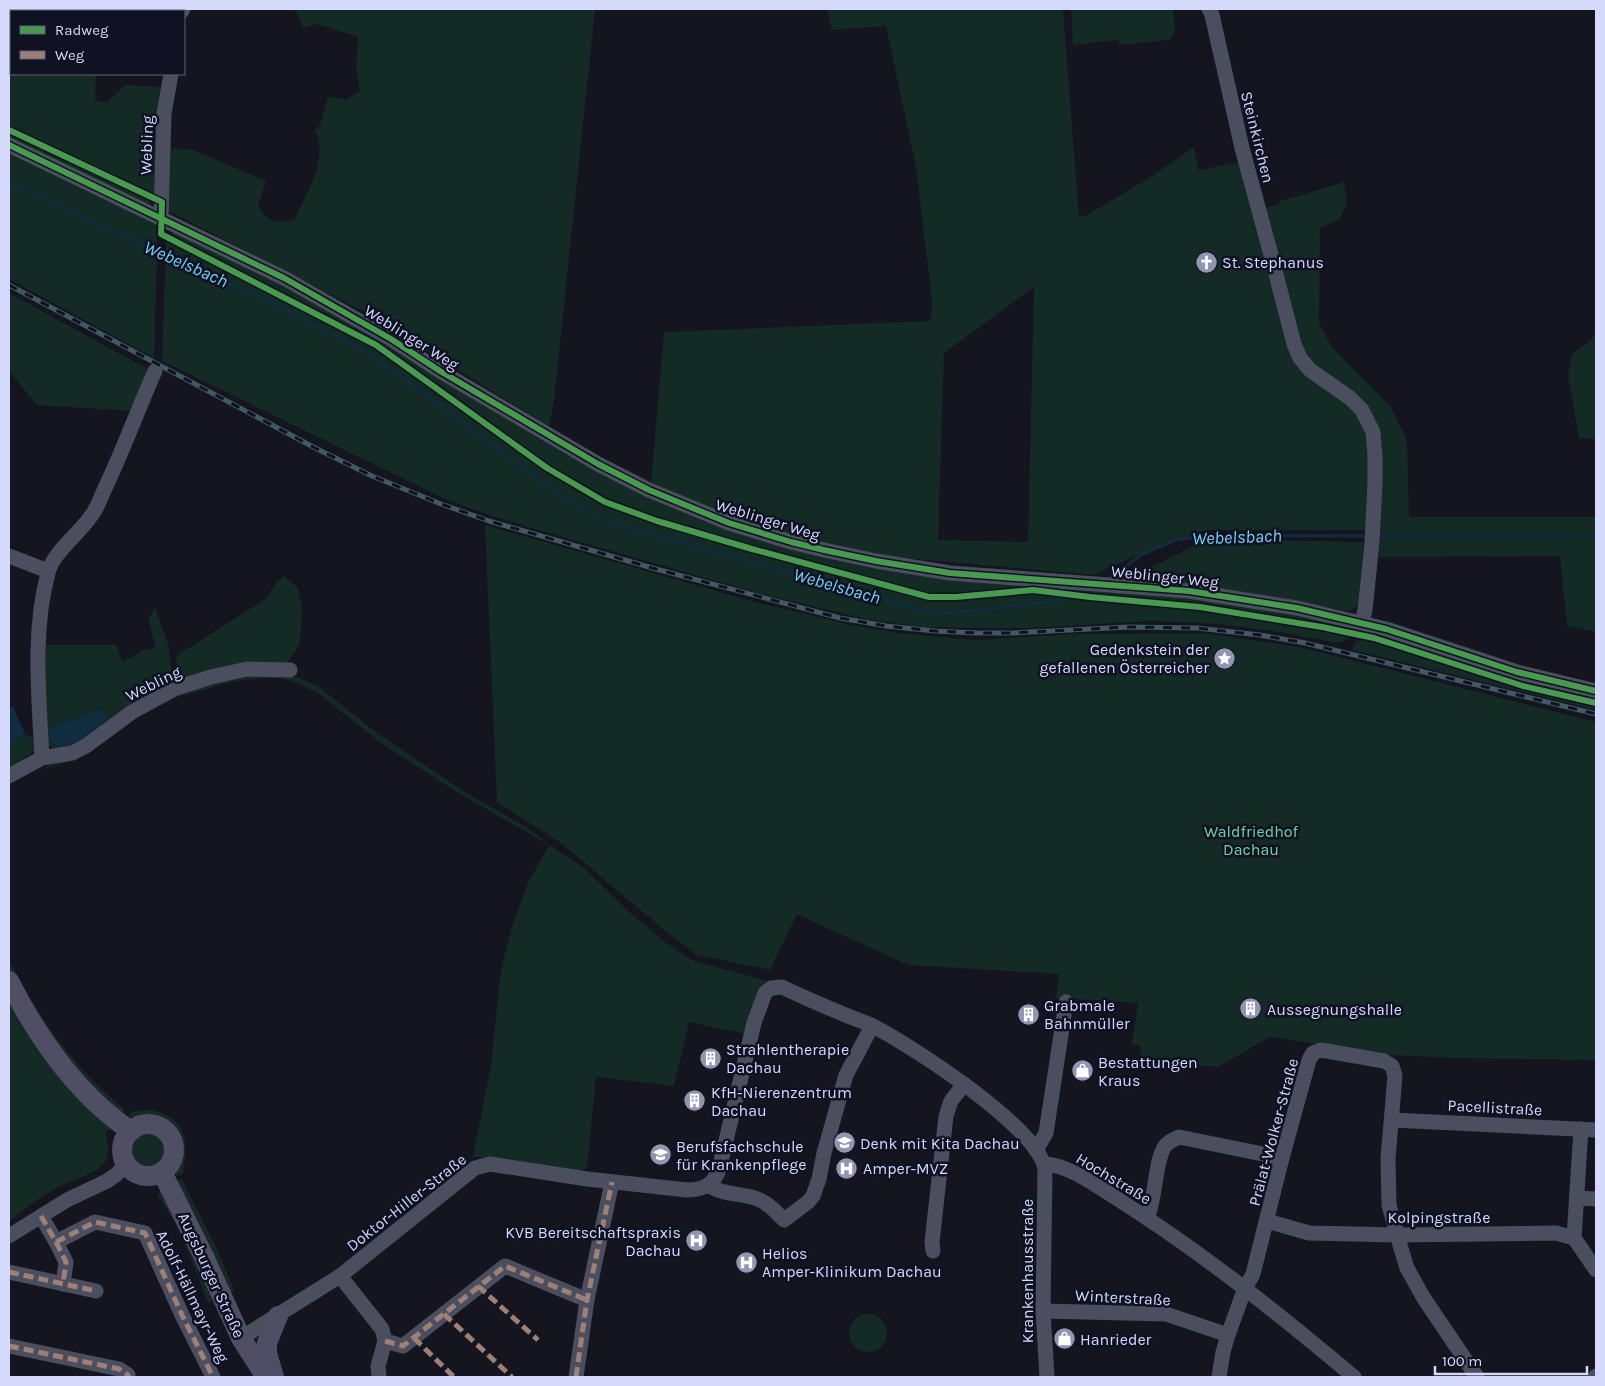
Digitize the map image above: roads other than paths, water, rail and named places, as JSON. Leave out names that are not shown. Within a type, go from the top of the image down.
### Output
[{"type":"main road","points":[[9,981],[31,1022],[63,1067],[99,1106],[131,1131]]},
{"type":"main road","points":[[146,1124],[162,1128],[168,1134],[173,1142],[174,1150],[168,1166],[162,1172],[154,1175],[138,1174],[126,1164],[122,1146],[125,1138],[131,1131],[138,1126],[146,1124]]},
{"type":"main road","name":"Augsburger Straße","points":[[162,1172],[206,1259],[241,1338],[266,1377]]},
{"type":"main road","points":[[274,1377],[266,1353],[267,1343],[278,1316]]},
{"type":"street","name":"Steinkirchen","points":[[1209,9],[1212,15],[1242,148],[1294,344],[1300,358],[1310,370],[1350,398],[1362,410],[1373,432],[1375,456],[1372,537],[1362,623]]},
{"type":"street","name":"Webling","points":[[161,218],[164,114],[171,75]]},
{"type":"street","name":"Weblinger Weg","points":[[9,145],[284,278],[391,339],[440,371],[598,464],[687,507],[729,523],[791,542],[876,561],[950,573],[1199,592],[1297,608],[1362,623],[1517,672],[1596,691]]},
{"type":"street","points":[[42,758],[37,665],[39,620],[48,571],[62,548],[92,516],[155,371]]},
{"type":"street","points":[[9,556],[48,571]]},
{"type":"street","name":"Webling","points":[[9,776],[42,758],[72,753],[86,746],[132,712],[176,688],[211,677],[248,669],[290,670]]},
{"type":"street","points":[[872,1026],[846,1075],[816,1188],[808,1202],[784,1220],[768,1205],[756,1199],[719,1192],[709,1186],[719,1170],[754,1024],[765,993],[771,988],[782,987],[872,1026],[964,1084],[996,1110],[1036,1150],[1044,1164]]},
{"type":"street","points":[[1036,1150],[1046,1133],[1066,1002]]},
{"type":"street","name":"Prälat-Wolker-Straße","points":[[1219,1377],[1228,1335],[1245,1288],[1253,1274],[1309,1060],[1313,1053],[1321,1050],[1384,1060],[1392,1066],[1395,1076],[1388,1158],[1389,1205],[1397,1235],[1407,1268],[1423,1297],[1478,1377]]},
{"type":"street","points":[[933,1251],[932,1242],[946,1116],[951,1102],[964,1084]]},
{"type":"street","name":"Pacellistraße","points":[[1392,1120],[1596,1130]]},
{"type":"street","points":[[1581,1129],[1574,1238],[1596,1270]]},
{"type":"street","points":[[1147,1218],[1151,1210],[1160,1157],[1165,1145],[1179,1137],[1282,1158]]},
{"type":"street","points":[[9,1236],[67,1200],[107,1181],[126,1164]]},
{"type":"street","name":"Doktor-Hiller-Straße","points":[[241,1338],[340,1276],[475,1168],[490,1164],[612,1182],[687,1190],[696,1190],[709,1186]]},
{"type":"street","name":"Hochstraße","points":[[1044,1164],[1066,1169],[1147,1218],[1245,1288],[1354,1377]]},
{"type":"street","name":"Krankenhausstraße","points":[[1044,1164],[1043,1310],[1047,1377]]},
{"type":"street","points":[[576,1377],[587,1300],[612,1182]]},
{"type":"street","points":[[1577,1198],[1596,1199]]},
{"type":"street","points":[[40,1216],[66,1262],[63,1284]]},
{"type":"street","name":"Kolpingstraße","points":[[1267,1221],[1308,1233],[1397,1235],[1556,1233],[1574,1238]]},
{"type":"street","name":"Adolf-Hällmayr-Weg","points":[[56,1242],[95,1222],[145,1232],[182,1315],[213,1377]]},
{"type":"street","points":[[385,1340],[403,1346],[505,1266],[587,1300]]},
{"type":"street","points":[[9,1272],[96,1291]]},
{"type":"street","points":[[340,1276],[382,1329],[385,1340],[378,1366],[379,1377]]},
{"type":"street","name":"Winterstraße","points":[[1043,1310],[1166,1314],[1228,1335]]},
{"type":"street","points":[[9,1346],[119,1369],[128,1377]]},
{"type":"water","points":[[13,706],[25,734],[9,745],[9,708]]},
{"type":"water","points":[[103,708],[107,715],[104,722],[100,728],[88,737],[60,748],[50,740],[50,732],[53,727]]},
{"type":"waterway","name":"Webelsbach","points":[[9,183],[281,307],[370,354],[569,502],[601,519],[919,609],[948,613],[1022,605],[1063,600],[1085,589]]},
{"type":"waterway","name":"Webelsbach","points":[[1107,579],[1117,574],[1140,555],[1176,540],[1207,535],[1367,536]]},
{"type":"waterway","name":"Webelsbach","points":[[1376,536],[1596,536]]},
{"type":"railway","points":[[9,285],[317,449],[372,476],[489,521],[656,569],[840,618],[886,626],[977,633],[1129,627],[1197,628],[1260,635],[1305,643],[1596,714]]},
{"type":"place","name":"St. Stephanus","points":[[1206,262]]},
{"type":"place","name":"Gedenkstein der gefallenen Österreicher","points":[[1225,658]]},
{"type":"place","name":"Aussegnungshalle","points":[[1251,1009]]},
{"type":"place","name":"Grabmale Bahnmüller","points":[[1028,1014]]},
{"type":"place","name":"Strahlentherapie Dachau","points":[[710,1058]]},
{"type":"place","name":"Bestattungen Kraus","points":[[1082,1071]]},
{"type":"place","name":"KfH-Nierenzentrum Dachau","points":[[695,1101]]},
{"type":"place","name":"Denk mit Kita Dachau","points":[[844,1143]]},
{"type":"place","name":"Berufsfachschule für Krankenpflege","points":[[660,1155]]},
{"type":"place","name":"Amper-MVZ","points":[[847,1168]]},
{"type":"place","name":"KVB Bereitschaftspraxis Dachau","points":[[697,1241]]},
{"type":"place","name":"Helios Amper-Klinikum Dachau","points":[[746,1262]]},
{"type":"place","name":"Hanrieder","points":[[1064,1339]]},
{"type":"park label","name":"Waldfriedhof Dachau","points":[[1251,840]]}]
